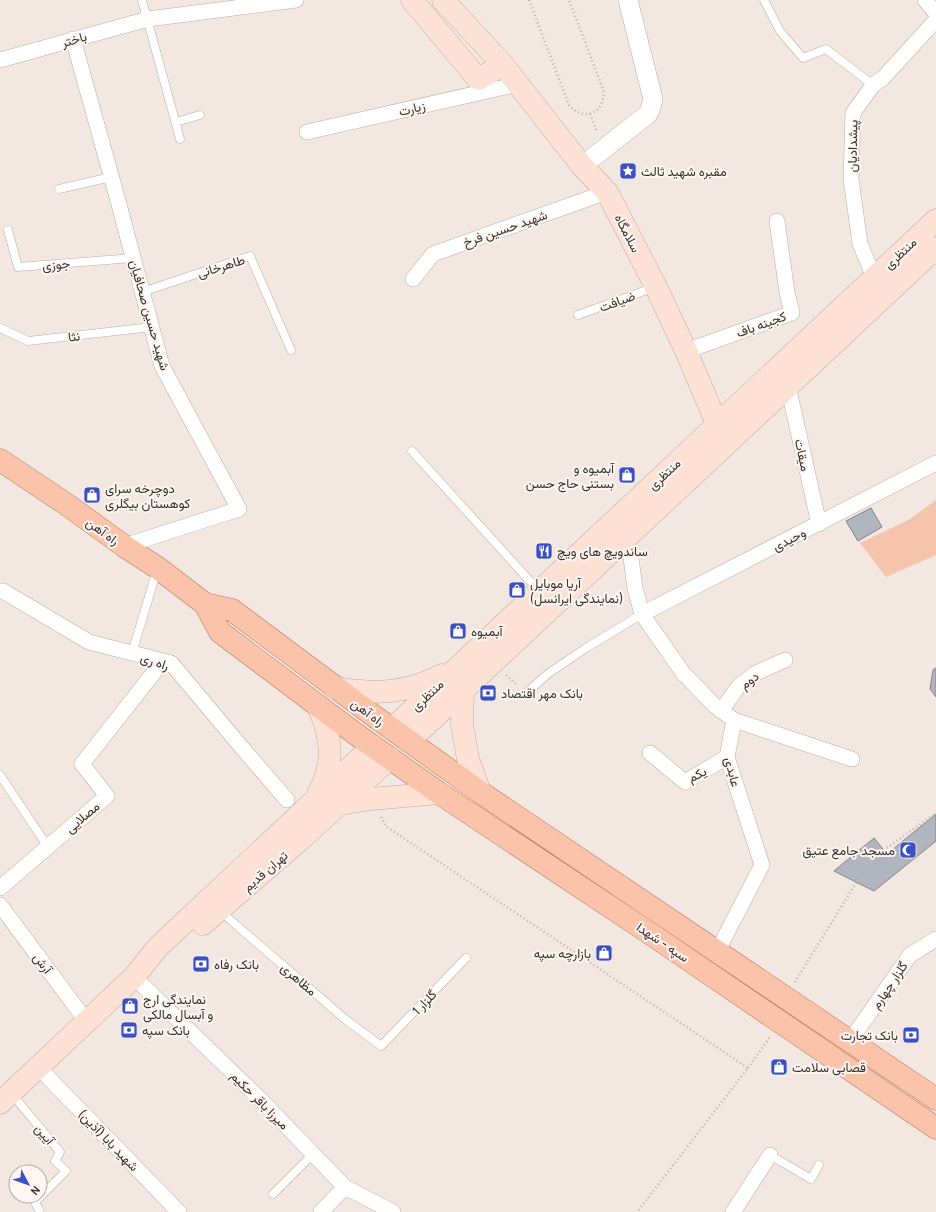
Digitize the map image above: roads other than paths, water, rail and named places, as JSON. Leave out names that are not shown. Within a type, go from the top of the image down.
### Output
[{"type":"main road","points":[[412,0],[478,79],[503,65]]},
{"type":"main road","name":"سلامگاه","points":[[444,0],[503,65],[582,166],[607,192],[656,287],[686,351],[717,424]]},
{"type":"main road","name":"منتظری","points":[[400,735],[463,690],[788,386],[881,285],[936,220]]},
{"type":"main road","name":"منتظری","points":[[400,735],[458,667],[717,424],[881,285],[936,248]]},
{"type":"main road","name":"راه آهن","points":[[0,460],[158,568],[205,604],[220,632],[381,752]]},
{"type":"main road","name":"راه آهن","points":[[205,604],[232,610],[400,735]]},
{"type":"main road","points":[[335,688],[360,692],[385,692],[410,687],[434,679],[458,667]]},
{"type":"main road","points":[[463,690],[462,725],[464,738],[468,759],[480,792]]},
{"type":"main road","points":[[314,801],[328,770],[330,754],[329,737],[325,721],[318,706]]},
{"type":"main road","points":[[381,752],[400,735]]},
{"type":"main road","name":"سپه - شهدا","points":[[400,735],[480,792],[936,1099]]},
{"type":"main road","name":"سپه - شهدا","points":[[381,752],[439,793],[642,928],[936,1128]]},
{"type":"main road","name":"تهران قدیم","points":[[5,1098],[134,977],[158,946],[314,801],[381,752]]},
{"type":"main road","name":"تهران قدیم","points":[[134,977],[166,955],[220,910],[339,804],[381,752]]},
{"type":"main road","points":[[339,804],[371,799],[439,793]]},
{"type":"street","name":"باختر","points":[[0,60],[148,19],[296,0]]},
{"type":"street","points":[[582,166],[648,114],[653,100],[628,0]]},
{"type":"street","points":[[925,0],[936,14]]},
{"type":"street","name":"پیشدادیان","points":[[881,285],[860,244],[851,179],[853,113],[874,85],[883,78],[936,20]]},
{"type":"street","name":"شهید حسین صحافیان","points":[[73,39],[162,366],[239,509],[124,546]]},
{"type":"street","name":"زیارت","points":[[307,132],[518,84]]},
{"type":"street","name":"شهید حسین فرخ","points":[[413,279],[433,254],[607,192]]},
{"type":"street","name":"کجینه باف","points":[[686,351],[792,313],[787,292],[777,221]]},
{"type":"street","name":"میقات","points":[[788,386],[819,524]]},
{"type":"street","name":"وحیدی","points":[[642,614],[936,463]]},
{"type":"street","points":[[631,558],[634,588],[642,614],[683,673],[715,706],[734,720],[852,759]]},
{"type":"street","name":"راه ری","points":[[0,591],[3,591],[89,642],[171,663],[288,800]]},
{"type":"street","name":"دوم","points":[[721,711],[738,688],[756,673],[785,660]]},
{"type":"street","name":"مصلایی","points":[[0,888],[107,796],[82,764],[163,661]]},
{"type":"street","name":"عابدی","points":[[717,952],[762,865],[727,757],[734,720]]},
{"type":"street","name":"یکم","points":[[650,753],[685,782],[727,757]]},
{"type":"street","name":"آرش","points":[[0,905],[87,1022]]},
{"type":"street","name":"گلزار چهارم","points":[[850,1041],[910,955],[936,939]]},
{"type":"street","name":"میرزا باقر حکیم","points":[[134,977],[262,1101],[344,1187],[393,1212]]},
{"type":"street","name":"شهید بابا (آذین)","points":[[38,1067],[179,1212]]},
{"type":"street","points":[[733,1212],[770,1155]]},
{"type":"street","points":[[321,1212],[344,1187]]},
{"type":"lane","points":[[142,0],[180,139]]},
{"type":"lane","points":[[765,0],[780,31],[803,58],[826,49],[874,85]]},
{"type":"lane","points":[[176,122],[200,115]]},
{"type":"lane","points":[[59,189],[111,177]]},
{"type":"lane","name":"جوزی","points":[[8,230],[18,267],[133,258]]},
{"type":"lane","name":"طاهرخانی","points":[[142,292],[250,256],[291,350]]},
{"type":"lane","name":"ضیافت","points":[[578,315],[656,287]]},
{"type":"lane","name":"نثا","points":[[0,328],[28,341],[152,327]]},
{"type":"lane","points":[[412,451],[539,591]]},
{"type":"lane","points":[[132,653],[158,568]]},
{"type":"lane","points":[[526,693],[561,664],[642,614]]},
{"type":"lane","points":[[0,775],[48,847]]},
{"type":"lane","name":"مظاهری","points":[[220,910],[345,1019],[381,1046]]},
{"type":"lane","name":"گلزار 1","points":[[381,1046],[466,958]]},
{"type":"lane","name":"آیین","points":[[5,1098],[60,1152],[55,1161],[66,1171],[35,1202],[40,1212]]},
{"type":"lane","points":[[274,1194],[313,1154]]},
{"type":"lane","points":[[770,1155],[811,1179],[819,1165]]},
{"type":"place","name":"مقبره شهید ثالث","points":[[628,171]]},
{"type":"place","name":"آبمیوه و بستنی حاج حسن","points":[[627,475]]},
{"type":"place","name":"دوچرخه سرای کوهستان بیگلری","points":[[92,495]]},
{"type":"place","name":"ساندویچ های ویچ","points":[[544,551]]},
{"type":"place","name":"آریا موبایل (نمایندگی ایرانسل)","points":[[517,590]]},
{"type":"place","name":"آبمیوه","points":[[458,631]]},
{"type":"place","name":"بانک مهر اقتصاد","points":[[488,693]]},
{"type":"place","name":"مسجد جامع عتیق","points":[[908,850]]},
{"type":"place","name":"بازارچه سپه","points":[[604,953]]},
{"type":"place","name":"بانک رفاه","points":[[201,964]]},
{"type":"place","name":"نمایندگی ارج و آبسال مالکی","points":[[130,1006]]},
{"type":"place","name":"بانک سپه","points":[[129,1030]]},
{"type":"place","name":"بانک تجارت","points":[[911,1035]]},
{"type":"place","name":"قصابی سلامت","points":[[779,1067]]}]
